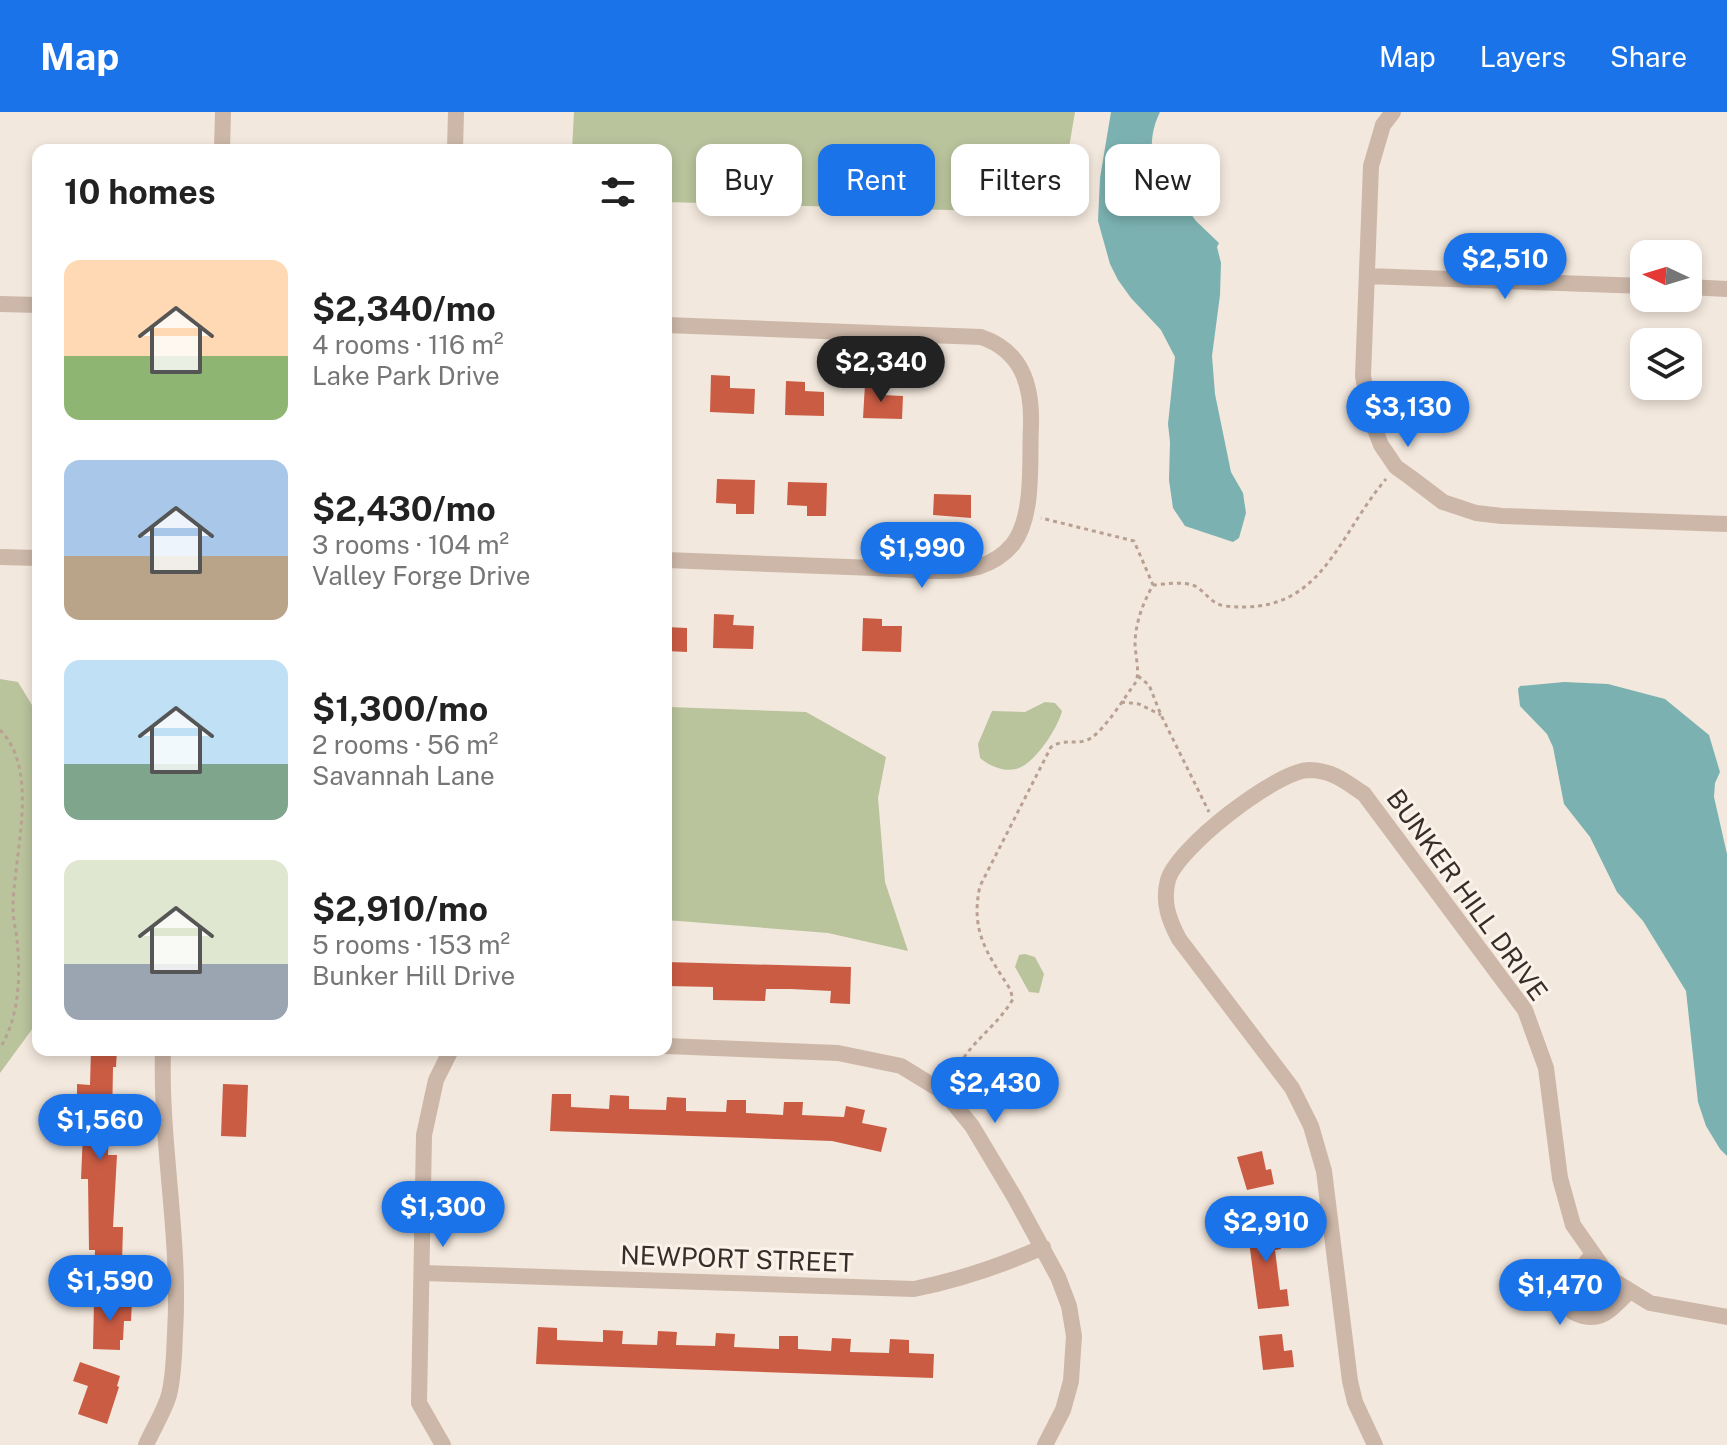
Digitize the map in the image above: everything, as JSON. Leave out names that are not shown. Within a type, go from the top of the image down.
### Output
[{"type":"street","points":[[222,144],[223,112]]},
{"type":"street","points":[[455,144],[456,112]]},
{"type":"street","points":[[1393,112],[1383,125],[1371,166],[1363,376],[1371,419],[1381,445],[1396,467],[1443,502],[1476,513],[1727,524]]},
{"type":"street","points":[[1367,276],[1630,285]]},
{"type":"street","points":[[1702,288],[1727,289]]},
{"type":"street","points":[[0,304],[32,305]]},
{"type":"street","points":[[672,325],[981,337],[1006,350],[1024,371],[1031,419],[1027,515],[1020,532],[1003,554],[991,562],[967,569],[931,570],[672,560]]},
{"type":"street","points":[[0,557],[32,558]]},
{"type":"street","name":"BUNKER HILL DRIVE","points":[[1375,1445],[1355,1402],[1350,1381],[1324,1171],[1311,1126],[1292,1088],[1179,939],[1168,914],[1166,891],[1169,877],[1184,852],[1268,786],[1291,774],[1306,770],[1335,774],[1364,794],[1525,1010],[1546,1068],[1560,1178],[1573,1225],[1611,1279],[1650,1303],[1727,1317]]},
{"type":"street","points":[[672,1046],[838,1053],[901,1066],[945,1093],[972,1126],[1043,1247],[1069,1306],[1075,1351],[1071,1381],[1063,1410],[1045,1445]]},
{"type":"street","points":[[146,1445],[170,1389],[177,1309],[175,1227],[165,1139],[163,1056]]},
{"type":"street","points":[[443,1445],[419,1403],[424,1135],[436,1080],[448,1056]]},
{"type":"street","name":"NEWPORT STREET","points":[[423,1273],[914,1289],[954,1281],[1043,1247]]},
{"type":"street","points":[[1593,1254],[1576,1274],[1568,1291],[1573,1312],[1584,1318],[1596,1319],[1630,1291]]},
{"type":"path","points":[[1153,585],[1188,584],[1220,605],[1255,606],[1283,600],[1301,591],[1326,567],[1366,503],[1396,467]]},
{"type":"path","points":[[945,1093],[966,1052],[1013,999],[979,935],[976,922],[980,886],[1051,747],[1061,741],[1087,741],[1096,735],[1138,676],[1135,638],[1138,618],[1153,585],[1134,541],[1027,515]]},
{"type":"path","points":[[1138,676],[1149,685],[1216,826]]},
{"type":"path","points":[[1121,702],[1139,704],[1161,715]]},
{"type":"path","points":[[0,730],[17,757],[23,790],[13,912],[19,976],[10,1028],[0,1048]]},
{"type":"green space","points":[[574,112],[1075,112],[1070,144],[951,144],[951,210],[935,210],[935,144],[818,144],[818,206],[802,206],[802,144],[696,144],[696,203],[672,202],[672,144],[572,144]]},
{"type":"green space","points":[[0,679],[18,682],[32,705],[32,1029],[0,1073]]},
{"type":"green space","points":[[1045,702],[1055,703],[1062,711],[1050,736],[1030,761],[1016,769],[1006,770],[980,758],[978,744],[992,711],[1025,712]]},
{"type":"green space","points":[[672,707],[806,712],[886,757],[878,798],[885,882],[908,951],[828,933],[672,920]]},
{"type":"green space","points":[[1019,955],[1035,957],[1044,974],[1039,993],[1029,992],[1015,967]]},
{"type":"water","points":[[1111,112],[1160,112],[1152,144],[1106,144]]},
{"type":"water","points":[[1105,148],[1105,216],[1192,216],[1219,243],[1220,295],[1212,356],[1215,394],[1231,472],[1243,493],[1246,513],[1239,538],[1233,542],[1185,526],[1173,508],[1168,424],[1175,357],[1161,330],[1131,298],[1110,264],[1098,221]]},
{"type":"water","points":[[1564,682],[1608,684],[1665,699],[1709,735],[1720,772],[1714,797],[1727,854],[1727,1156],[1706,1126],[1698,1102],[1686,991],[1643,921],[1617,892],[1590,837],[1564,804],[1553,747],[1547,734],[1520,706],[1520,686]]},
{"type":"building","points":[[711,375],[730,376],[730,388],[755,389],[754,414],[710,412]]},
{"type":"building","points":[[786,381],[805,382],[805,391],[824,392],[824,416],[785,415]]},
{"type":"building","points":[[865,384],[883,385],[883,395],[903,396],[902,419],[863,418]]},
{"type":"building","points":[[717,479],[755,480],[754,514],[736,514],[736,504],[716,503]]},
{"type":"building","points":[[788,482],[827,483],[826,516],[807,516],[807,506],[787,505]]},
{"type":"building","points":[[934,494],[971,495],[971,518],[933,515]]},
{"type":"building","points":[[714,614],[734,615],[733,625],[754,626],[753,649],[713,648]]},
{"type":"building","points":[[863,618],[882,619],[882,626],[902,626],[901,652],[862,651]]},
{"type":"building","points":[[672,627],[687,628],[687,652],[672,651]]},
{"type":"building","points":[[672,962],[851,967],[850,1004],[830,1003],[831,991],[791,989],[766,989],[765,1001],[713,1000],[713,987],[672,986]]},
{"type":"building","points":[[91,1056],[117,1056],[116,1067],[113,1067],[108,1155],[117,1155],[113,1227],[123,1227],[119,1273],[94,1272],[95,1250],[89,1250],[88,1179],[81,1179],[84,1109],[77,1109],[77,1084],[90,1085]]},
{"type":"building","points":[[223,1084],[248,1085],[246,1137],[221,1136]]},
{"type":"building","points":[[552,1094],[571,1094],[571,1107],[609,1109],[610,1095],[629,1096],[629,1109],[666,1110],[667,1097],[686,1098],[686,1111],[726,1112],[727,1100],[746,1100],[746,1113],[783,1115],[784,1102],[803,1102],[802,1115],[844,1117],[846,1106],[865,1110],[862,1123],[887,1128],[881,1152],[832,1141],[550,1131]]},
{"type":"building","points":[[1262,1151],[1266,1170],[1271,1169],[1274,1184],[1247,1190],[1237,1157]]},
{"type":"building","points":[[1270,1216],[1272,1234],[1279,1233],[1281,1249],[1275,1250],[1280,1290],[1287,1289],[1289,1306],[1258,1309],[1246,1219]]},
{"type":"building","points":[[132,1301],[131,1321],[124,1321],[120,1350],[93,1349],[94,1302]]},
{"type":"building","points":[[538,1327],[557,1328],[557,1340],[603,1342],[603,1330],[623,1331],[622,1344],[657,1345],[658,1331],[677,1332],[676,1345],[715,1346],[716,1333],[735,1334],[734,1347],[779,1349],[779,1336],[798,1336],[798,1349],[831,1351],[832,1338],[851,1339],[850,1352],[889,1353],[890,1339],[909,1340],[909,1353],[934,1354],[933,1378],[536,1364]]},
{"type":"building","points":[[1282,1334],[1284,1351],[1292,1350],[1294,1367],[1263,1370],[1259,1336]]},
{"type":"building","points":[[80,1362],[120,1376],[107,1424],[78,1414],[88,1386],[73,1381]]}]
